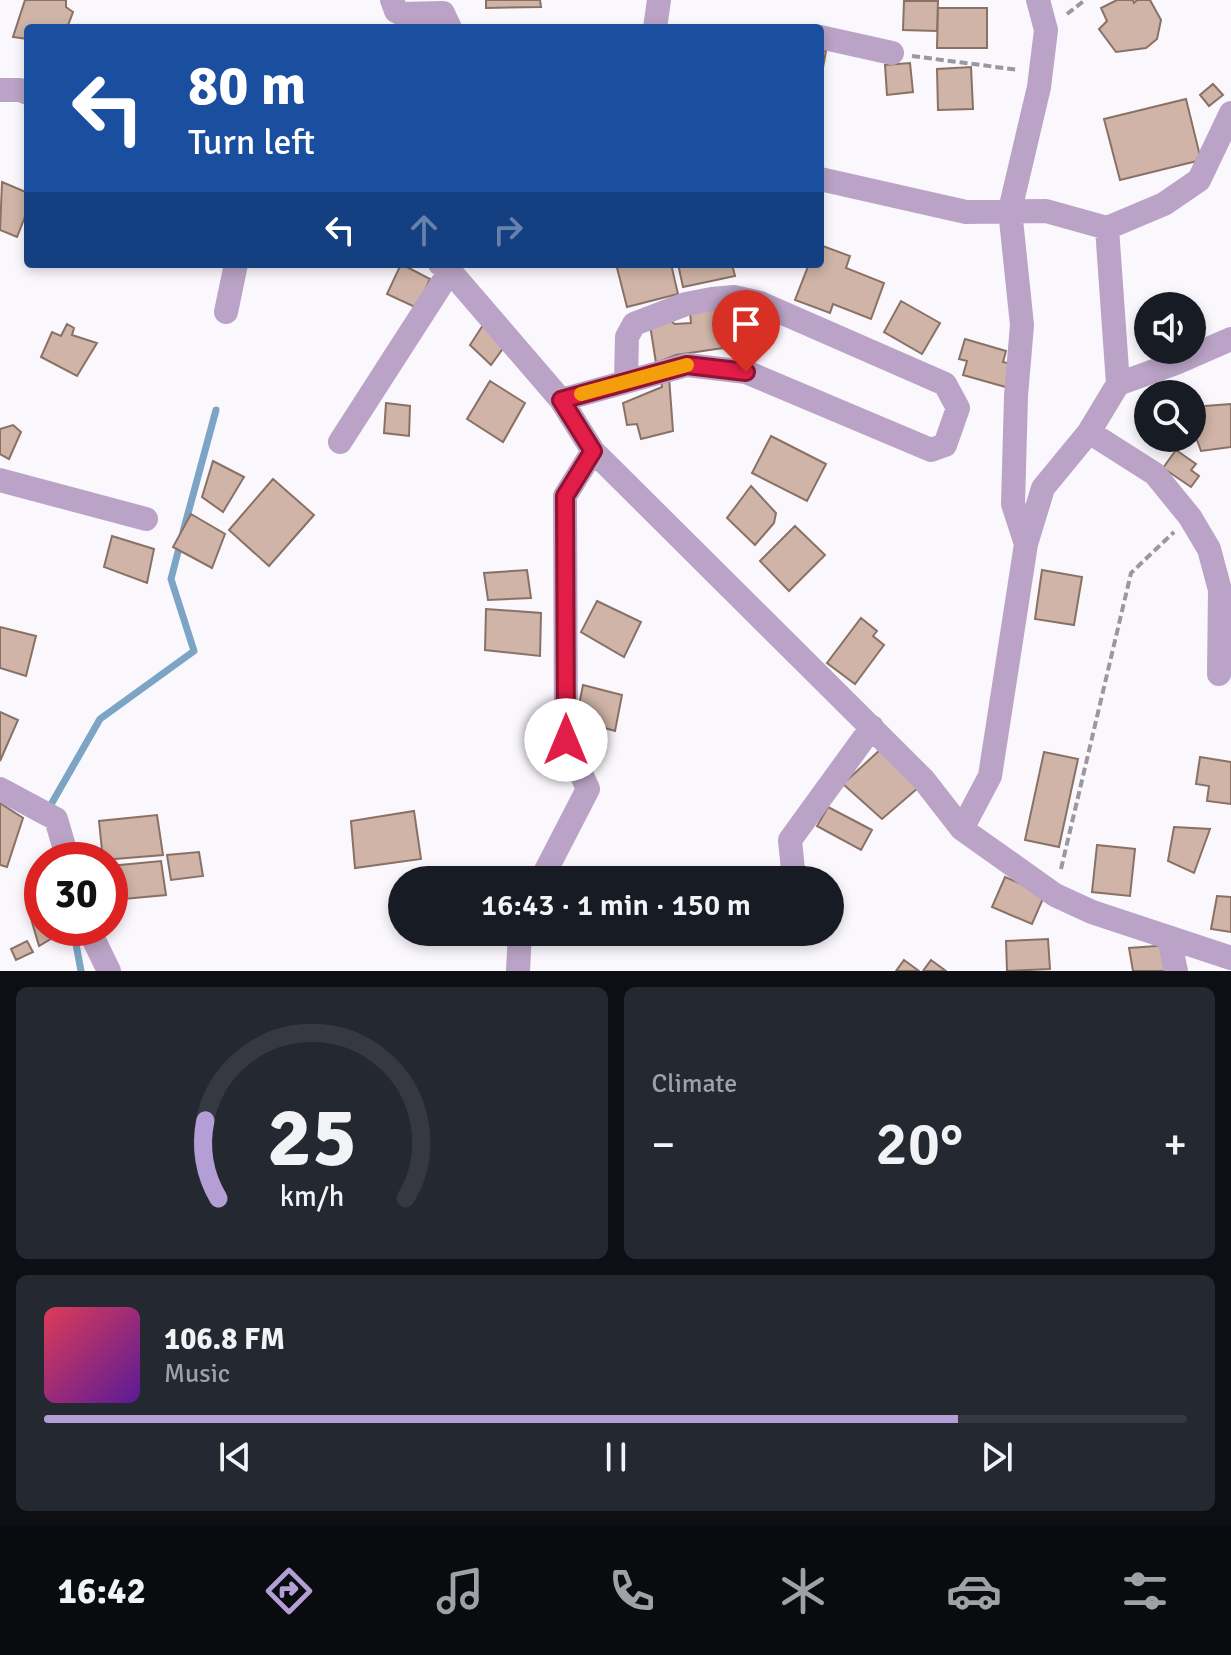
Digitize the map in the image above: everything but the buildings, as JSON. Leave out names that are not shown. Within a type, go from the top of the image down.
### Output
[{"type":"street","points":[[392,0],[396,11],[402,14],[443,13],[448,24]]},
{"type":"street","points":[[656,24],[659,0]]},
{"type":"street","points":[[1026,544],[1013,504],[1016,396],[1022,325],[1010,210],[1041,73],[1046,30],[1038,0]]},
{"type":"street","points":[[824,38],[892,53]]},
{"type":"street","points":[[0,90],[24,92]]},
{"type":"street","points":[[824,180],[966,212],[1046,211],[1107,228],[1164,204],[1199,180],[1231,113]]},
{"type":"street","points":[[962,829],[990,776],[1026,544],[1043,488],[1089,432],[1118,384],[1107,228]]},
{"type":"street","points":[[226,312],[235,268]]},
{"type":"street","points":[[340,442],[444,268]]},
{"type":"street","points":[[446,268],[561,400],[593,451],[923,779],[962,829],[1055,895],[1092,912],[1231,958]]},
{"type":"street","points":[[561,400],[687,365],[746,372],[931,450],[945,445],[958,408],[945,384],[760,303],[734,297],[686,304],[634,324],[627,337],[626,381]]},
{"type":"street","points":[[1118,384],[1231,339]]},
{"type":"street","points":[[1089,432],[1155,474],[1190,517],[1209,549],[1220,590],[1219,674]]},
{"type":"street","points":[[548,866],[588,789],[566,740],[565,496],[593,451]]},
{"type":"street","points":[[0,480],[146,519]]},
{"type":"street","points":[[793,866],[790,840],[872,727]]},
{"type":"street","points":[[0,789],[46,813],[60,842]]},
{"type":"street","points":[[1169,939],[1176,971]]},
{"type":"street","points":[[97,946],[109,971]]},
{"type":"street","points":[[518,971],[519,946]]},
{"type":"path","points":[[892,53],[1041,73]]},
{"type":"path","points":[[1055,895],[1131,573],[1190,517]]},
{"type":"waterway","points":[[183,532],[216,410]]},
{"type":"waterway","points":[[49,808],[100,719],[194,651],[171,579],[180,544]]},
{"type":"waterway","points":[[76,946],[81,971]]},
{"type":"slow traffic","points":[[581,394],[687,365]]},
{"type":"route","points":[[566,740],[565,496],[593,451],[561,400],[687,365],[746,372]]}]
